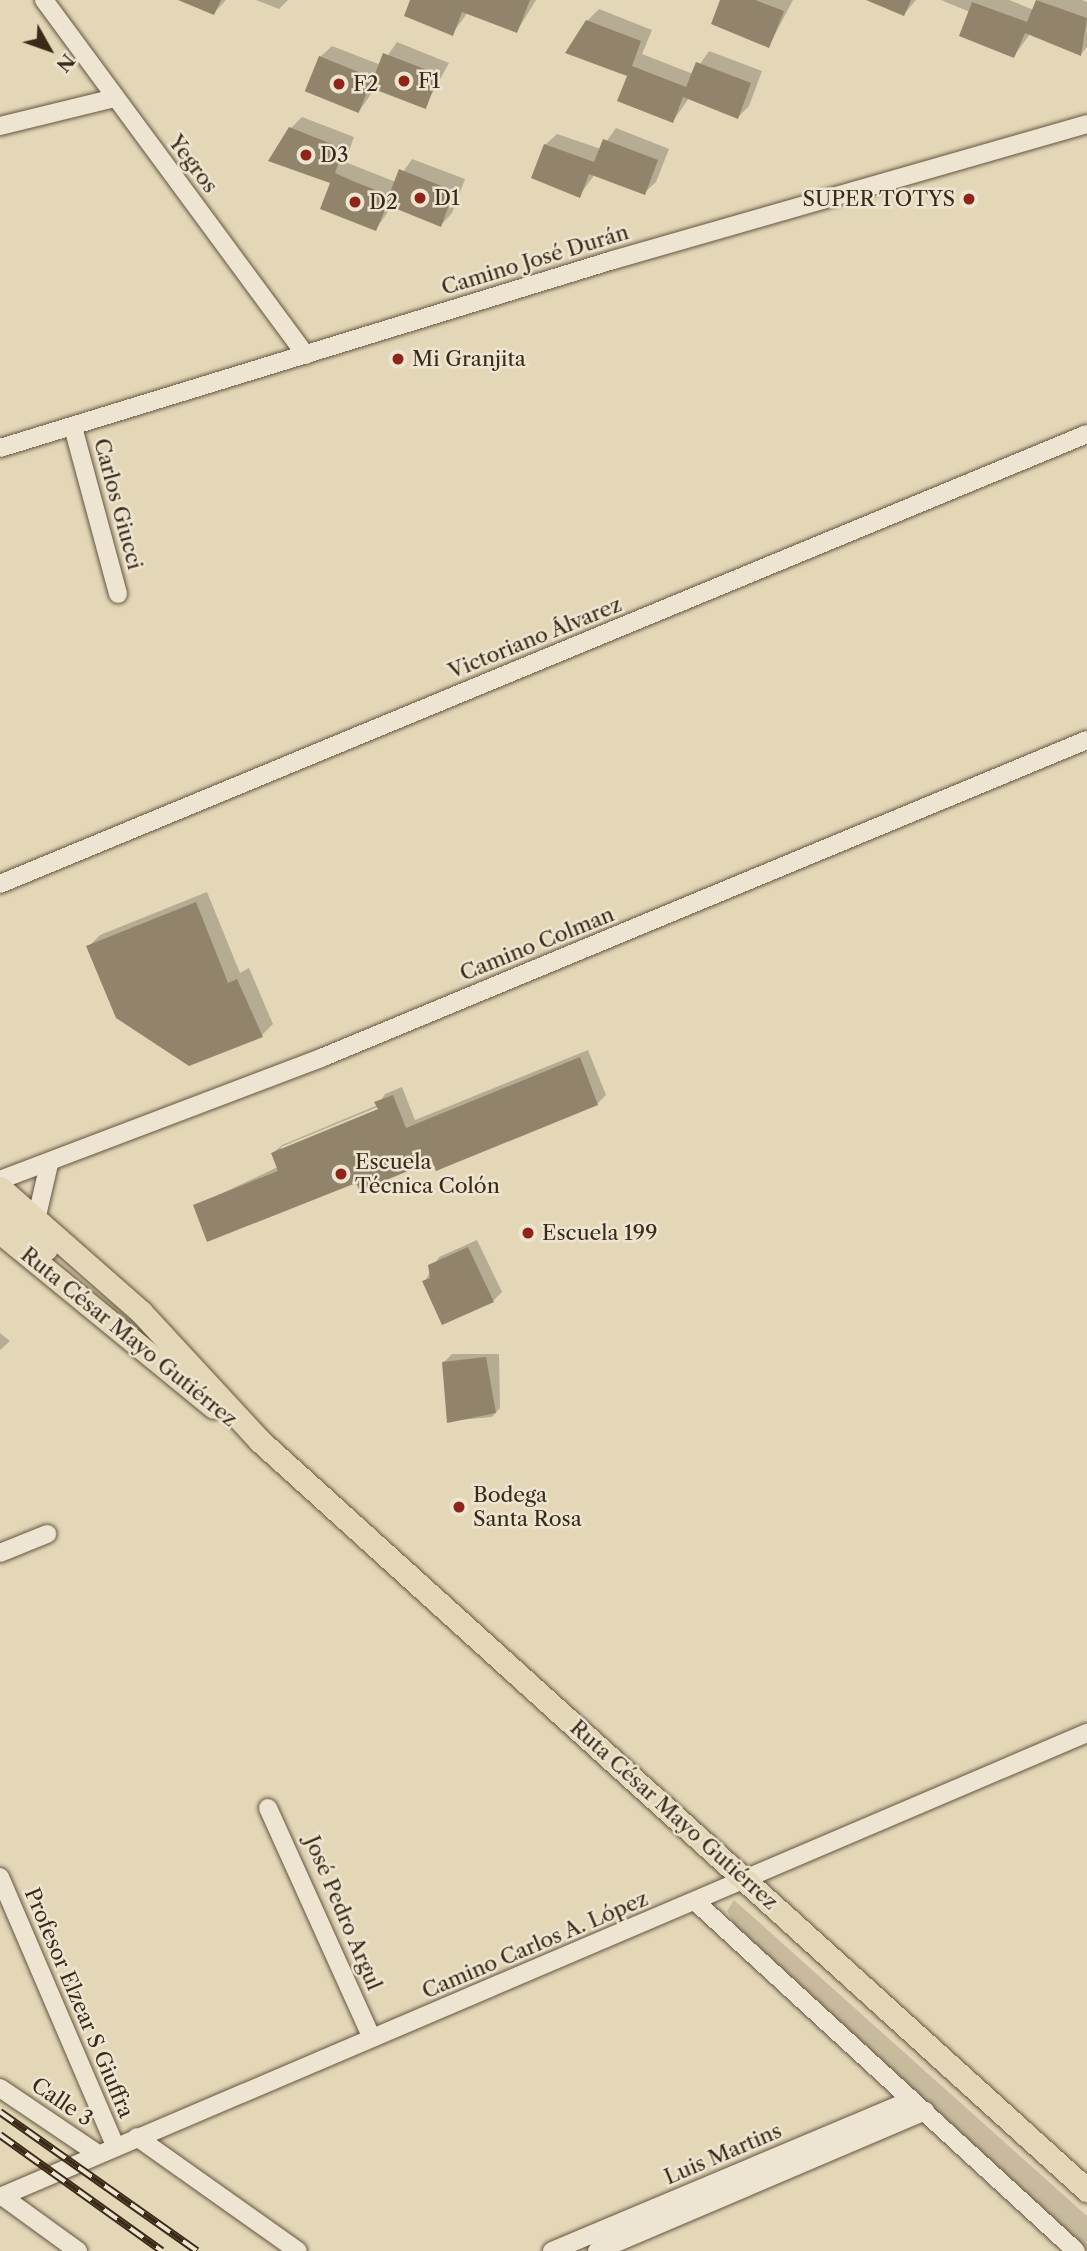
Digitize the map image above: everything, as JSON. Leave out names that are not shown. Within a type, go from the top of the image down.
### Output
[{"type":"main road","name":"Ruta César Mayo Gutiérrez","points":[[0,1188],[108,1284],[260,1441]]},
{"type":"main road","points":[[0,1210],[74,1273],[108,1284]]},
{"type":"main road","name":"Ruta César Mayo Gutiérrez","points":[[0,1232],[260,1441],[1087,2190]]},
{"type":"street","name":"Yegros","points":[[44,0],[306,355]]},
{"type":"street","points":[[0,126],[115,98]]},
{"type":"street","name":"Camino José Durán","points":[[0,449],[306,355],[1087,124]]},
{"type":"street","name":"Carlos Giucci","points":[[73,427],[118,594]]},
{"type":"street","name":"Victoriano Álvarez","points":[[0,884],[1087,435]]},
{"type":"street","name":"Camino Colman","points":[[0,1180],[50,1164],[1087,740]]},
{"type":"street","points":[[36,1220],[50,1164]]},
{"type":"street","points":[[0,1553],[47,1534]]},
{"type":"street","name":"Camino Carlos A. López","points":[[1,2197],[1087,1733]]},
{"type":"street","name":"José Pedro Argul","points":[[268,1808],[372,2038]]},
{"type":"street","name":"Profesor Elzear S Giuffra","points":[[0,1877],[116,2147]]},
{"type":"street","points":[[696,1902],[1076,2251]]},
{"type":"street","name":"Calle 3","points":[[0,2088],[98,2154]]},
{"type":"street","name":"Luis Martins","points":[[552,2251],[918,2106]]},
{"type":"street","name":"Luis Martins","points":[[597,2251],[918,2106]]},
{"type":"street","points":[[137,2137],[298,2251]]},
{"type":"street","points":[[1,2197],[78,2251]]},
{"type":"shaded area","points":[[734,1900],[1087,2216],[1087,2251],[735,1925],[727,1911]]},
{"type":"building","points":[[178,0],[221,0],[214,15]]},
{"type":"building","points":[[410,0],[530,0],[517,33],[462,12],[453,36],[404,16]]},
{"type":"building","points":[[720,0],[755,0],[784,11],[769,48],[711,24]]},
{"type":"building","points":[[866,0],[911,0],[904,16]]},
{"type":"building","points":[[1036,0],[1087,18],[1081,56],[1025,33],[1014,58],[959,36],[972,2],[1027,22]]},
{"type":"building","points":[[586,20],[641,41],[632,66],[686,87],[696,62],[751,83],[738,119],[683,97],[673,123],[617,101],[627,76],[565,53]]},
{"type":"building","name":"F1","points":[[383,53],[439,75],[426,109],[370,88]]},
{"type":"building","name":"F2","points":[[319,56],[373,78],[359,113],[305,91]]},
{"type":"building","points":[[289,127],[344,149],[335,173],[355,182],[389,195],[399,169],[454,191],[441,227],[387,205],[376,231],[320,209],[330,183],[268,161]]},
{"type":"building","points":[[603,139],[658,160],[645,195],[589,174],[580,198],[531,178],[544,144],[594,162]]},
{"type":"building","points":[[196,902],[228,983],[237,979],[263,1037],[189,1066],[116,1018],[86,946]]},
{"type":"building","points":[[580,1057],[598,1105],[436,1171],[432,1161],[360,1191],[356,1183],[207,1242],[193,1205],[278,1171],[271,1153],[378,1109],[374,1102],[393,1095],[406,1128]]},
{"type":"building","points":[[468,1247],[494,1302],[442,1325],[422,1281],[430,1278],[428,1265]]},
{"type":"building","points":[[486,1357],[496,1413],[447,1423],[442,1362]]},
{"type":"railway","points":[[0,2112],[197,2251]]},
{"type":"railway","points":[[0,2135],[162,2251]]},
{"type":"place","name":"F1","points":[[404,81]]},
{"type":"place","name":"F2","points":[[339,84]]},
{"type":"place","name":"D3","points":[[306,155]]},
{"type":"place","name":"D1","points":[[420,198]]},
{"type":"place","name":"SUPER TOTYS","points":[[969,199]]},
{"type":"place","name":"D2","points":[[355,202]]},
{"type":"place","name":"Mi Granjita","points":[[398,359]]},
{"type":"place","name":"Escuela Técnica Colón","points":[[341,1174]]},
{"type":"place","name":"Escuela 199","points":[[528,1233]]},
{"type":"place","name":"Bodega Santa Rosa","points":[[459,1507]]}]
